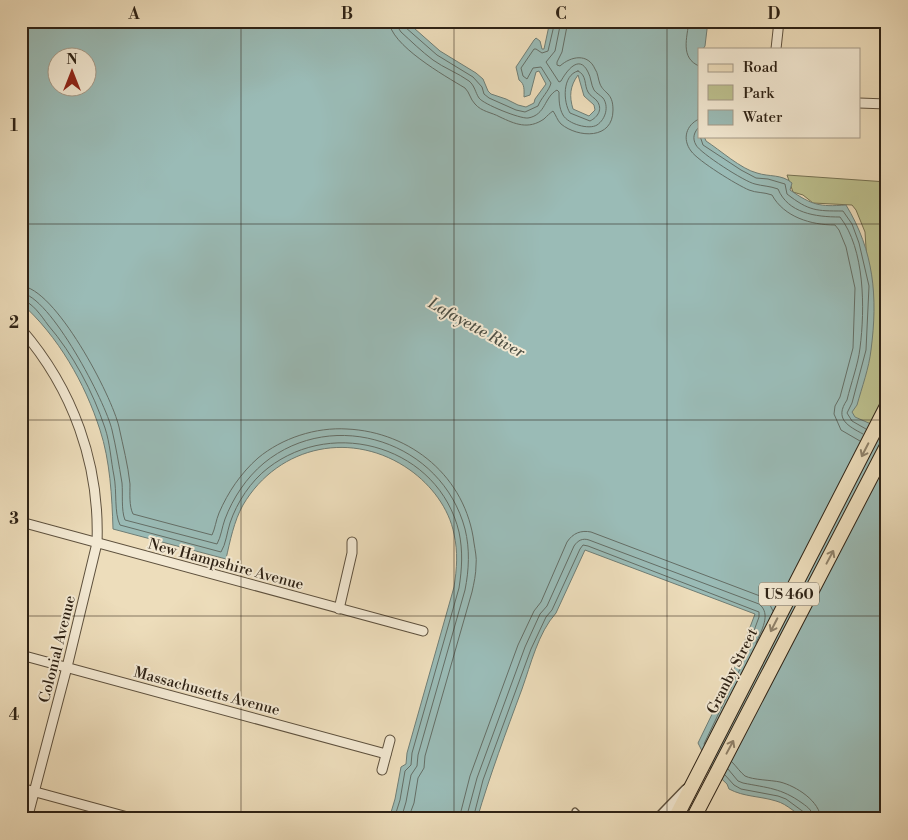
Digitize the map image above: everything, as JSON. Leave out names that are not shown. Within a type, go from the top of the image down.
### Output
[{"type":"main road","name":"Granby Street","points":[[675,819],[887,406]]},
{"type":"main road","name":"US 460","points":[[693,819],[887,446]]},
{"type":"street","points":[[776,48],[780,21]]},
{"type":"street","points":[[860,103],[887,104]]},
{"type":"street","name":"Colonial Avenue","points":[[21,328],[47,362],[65,392],[76,418],[92,470],[96,500],[97,543],[68,668],[27,819]]},
{"type":"street","name":"New Hampshire Avenue","points":[[21,522],[423,631]]},
{"type":"street","points":[[339,609],[352,553],[352,542]]},
{"type":"street","name":"Massachusetts Avenue","points":[[21,655],[386,754]]},
{"type":"street","points":[[382,770],[390,740]]},
{"type":"street","points":[[659,819],[693,783]]},
{"type":"street","points":[[21,788],[135,819]]},
{"type":"lane","points":[[887,234],[884,240],[887,277]]},
{"type":"lane","points":[[575,811],[583,819]]},
{"type":"green space","points":[[787,175],[887,182],[887,445],[846,412],[869,295],[865,232],[852,205],[813,203],[803,195],[793,192]]},
{"type":"water","name":"Lafayette River","points":[[21,21],[406,21],[440,51],[483,79],[491,94],[526,107],[534,103],[546,84],[539,71],[536,72],[530,95],[524,97],[523,85],[519,80],[516,67],[536,38],[540,41],[542,49],[544,49],[550,21],[708,21],[705,46],[704,48],[698,48],[698,138],[705,138],[706,141],[751,171],[788,180],[792,183],[790,190],[810,202],[829,206],[846,205],[863,240],[868,257],[874,293],[873,330],[867,371],[857,405],[852,412],[855,417],[887,431],[887,819],[808,819],[780,802],[740,794],[729,789],[727,784],[711,769],[698,743],[735,667],[755,614],[585,550],[556,613],[544,630],[536,649],[477,819],[389,819],[401,767],[406,764],[407,753],[454,587],[457,560],[452,524],[438,498],[418,476],[388,458],[365,450],[342,447],[319,450],[297,457],[276,468],[258,484],[243,505],[237,518],[226,559],[113,529],[108,466],[100,430],[87,395],[69,361],[47,330],[21,303]],"holes":[[[578,75],[584,96],[594,105],[595,110],[589,116],[573,109],[571,91]]]}]
